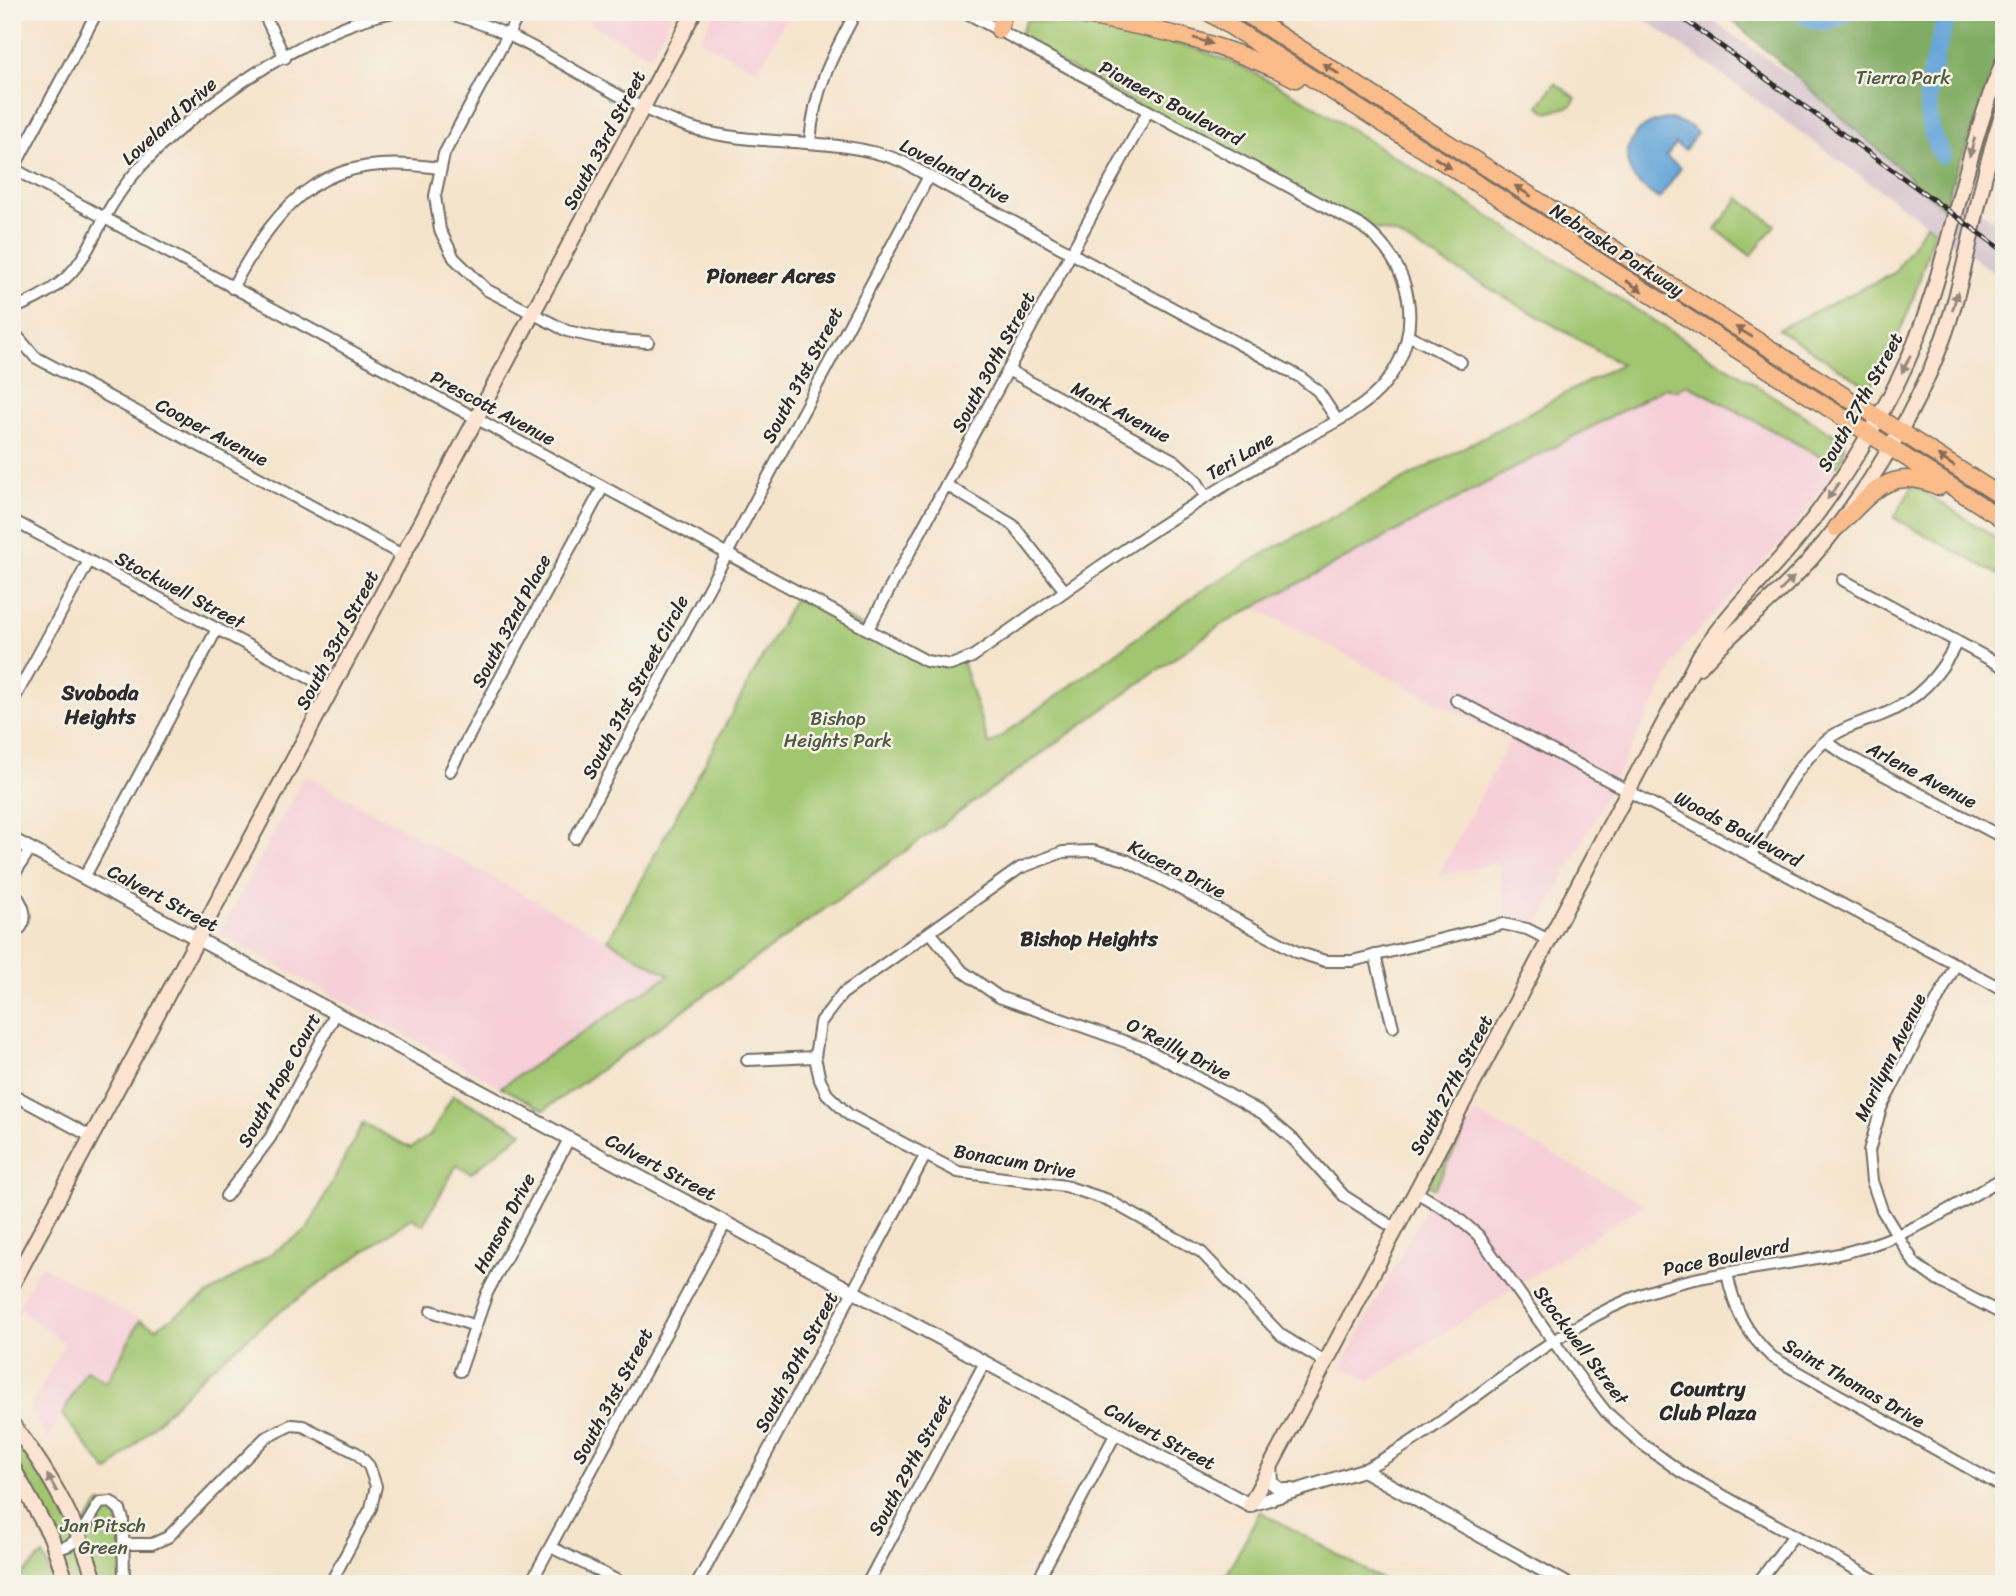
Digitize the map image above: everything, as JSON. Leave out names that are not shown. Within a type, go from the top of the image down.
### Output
[{"type":"main road","name":"South 33rd Street","points":[[12,1285],[694,12]]},
{"type":"main road","points":[[999,30],[1004,12]]},
{"type":"main road","points":[[1064,12],[1160,29],[1235,51],[1385,127]]},
{"type":"main road","name":"Nebraska Parkway","points":[[1208,12],[2004,521]]},
{"type":"main road","points":[[1235,12],[1282,37]]},
{"type":"main road","name":"Nebraska Parkway","points":[[1243,12],[2004,498]]},
{"type":"main road","name":"South 27th Street","points":[[1250,1505],[1712,638],[1822,508],[1868,433],[1911,354],[1930,306],[1971,149],[1999,81],[2004,60]]},
{"type":"main road","name":"South 27th Street","points":[[1686,684],[1793,578],[1836,528],[1899,431],[1932,365],[1954,307],[2004,109]]},
{"type":"main road","points":[[1836,528],[1879,487],[1903,478],[1932,483],[2004,521]]},
{"type":"main road","points":[[1748,621],[1756,601],[1753,588]]},
{"type":"main road","points":[[12,1424],[35,1453],[69,1514],[79,1534],[96,1584]]},
{"type":"main road","points":[[12,1466],[53,1542],[67,1584]]},
{"type":"street","points":[[13,168],[97,12]]},
{"type":"street","points":[[263,12],[285,58]]},
{"type":"street","name":"Loveland Drive","points":[[12,309],[41,298],[65,282],[82,262],[104,220],[138,171],[208,105],[230,89],[346,26],[394,12]]},
{"type":"street","name":"Loveland Drive","points":[[440,12],[477,22],[643,107],[709,133],[810,142],[879,153],[929,176],[1309,383],[1327,402],[1337,420]]},
{"type":"street","points":[[520,12],[439,168],[436,212],[440,230],[454,258],[487,290],[584,336],[648,342]]},
{"type":"street","points":[[810,142],[821,81],[856,12]]},
{"type":"street","name":"Pioneers Boulevard","points":[[965,12],[1360,225]]},
{"type":"street","name":"South 30th Street","points":[[868,629],[1149,111]]},
{"type":"street","points":[[232,288],[269,226],[313,187],[367,166],[411,164],[439,168]]},
{"type":"street","name":"Prescott Avenue","points":[[13,168],[104,220],[937,665],[961,662]]},
{"type":"street","name":"South 31st Street","points":[[726,553],[929,176]]},
{"type":"street","name":"Teri Lane","points":[[961,662],[1206,497],[1360,407],[1386,383],[1402,355],[1408,335],[1410,304],[1404,279],[1391,254],[1360,225]]},
{"type":"street","name":"Cooper Avenue","points":[[12,330],[36,357],[404,556]]},
{"type":"street","points":[[1408,335],[1461,362]]},
{"type":"street","name":"Mark Avenue","points":[[1008,370],[1175,461],[1196,480],[1206,497]]},
{"type":"street","points":[[946,485],[1013,525],[1026,537],[1065,591]]},
{"type":"street","name":"South 32nd Place","points":[[450,771],[603,487]]},
{"type":"street","name":"Stockwell Street","points":[[12,520],[332,690]]},
{"type":"street","name":"South 31st Street Circle","points":[[575,838],[726,553]]},
{"type":"street","points":[[12,703],[89,561]]},
{"type":"street","points":[[1843,580],[2004,667]]},
{"type":"street","points":[[84,877],[217,629]]},
{"type":"street","points":[[1751,856],[1795,775],[1826,741],[1849,726],[1885,714],[1916,696],[1939,672],[1957,642]]},
{"type":"street","name":"Woods Boulevard","points":[[1456,700],[2004,990]]},
{"type":"street","name":"Arlene Avenue","points":[[1826,741],[2004,838]]},
{"type":"street","name":"Calvert Street","points":[[12,839],[1250,1505]]},
{"type":"street","points":[[12,878],[30,849]]},
{"type":"street","name":"Kucera Drive","points":[[814,1056],[820,1023],[833,1002],[1033,861],[1063,852],[1086,851],[1126,860],[1310,958],[1340,962],[1375,956],[1490,925],[1515,925],[1549,940]]},
{"type":"street","points":[[12,889],[25,908],[26,917],[23,926],[12,935]]},
{"type":"street","name":"O'Reilly Drive","points":[[930,932],[962,971],[999,997],[1146,1049],[1262,1113],[1288,1133],[1344,1196],[1396,1229]]},
{"type":"street","points":[[1375,956],[1393,1027]]},
{"type":"street","name":"Marilynn Avenue","points":[[1956,964],[1888,1094],[1872,1136],[1871,1181],[1882,1210],[1909,1256],[1925,1272],[2004,1315]]},
{"type":"street","name":"South Hope Court","points":[[226,1196],[270,1138],[336,1013]]},
{"type":"street","points":[[747,1060],[814,1056]]},
{"type":"street","name":"Bonacum Drive","points":[[814,1056],[820,1080],[837,1105],[925,1156],[958,1172],[1065,1186],[1108,1200],[1201,1252],[1233,1281],[1265,1321],[1298,1347],[1325,1362]]},
{"type":"street","points":[[12,1094],[92,1137]]},
{"type":"street","name":"Hanson Drive","points":[[460,1371],[498,1270],[569,1139]]},
{"type":"street","name":"South 30th Street","points":[[697,1584],[925,1156]]},
{"type":"street","name":"Pace Boulevard","points":[[1363,1470],[1597,1315],[1632,1298],[1682,1282],[1841,1253],[1896,1236],[1946,1212],[2004,1177]]},
{"type":"street","name":"Stockwell Street","points":[[1416,1192],[1453,1213],[1478,1235],[1600,1404],[1641,1443],[1681,1472],[1882,1584]]},
{"type":"street","name":"South 31st Street","points":[[530,1584],[724,1224]]},
{"type":"street","name":"Saint Thomas Drive","points":[[1727,1273],[1738,1314],[1751,1335],[1772,1356],[2004,1488]]},
{"type":"street","points":[[431,1311],[475,1326]]},
{"type":"street","name":"South 29th Street","points":[[867,1584],[984,1364]]},
{"type":"street","points":[[124,1544],[152,1544],[168,1537],[265,1438],[291,1424],[311,1428],[357,1453],[373,1474],[376,1486],[375,1498],[330,1584]]},
{"type":"street","points":[[1036,1584],[1115,1434]]},
{"type":"street","points":[[1271,1465],[1270,1478],[1274,1485],[1281,1490],[1296,1489]]},
{"type":"street","points":[[1250,1505],[1363,1470],[1567,1584]]},
{"type":"street","points":[[53,1542],[67,1547],[100,1503],[111,1502],[120,1510],[123,1519],[124,1584]]},
{"type":"street","points":[[1757,1584],[1794,1535]]},
{"type":"street","points":[[551,1547],[624,1584]]},
{"type":"shaded area","points":[[597,12],[674,12],[650,56],[590,24]]},
{"type":"shaded area","points":[[715,12],[790,12],[758,71],[700,40]]},
{"type":"shaded area","points":[[1635,12],[1701,12],[2004,228],[2004,280]]},
{"type":"shaded area","points":[[1686,384],[1838,466],[1793,530],[1682,649],[1535,933],[1508,925],[1498,863],[1438,876],[1510,740],[1254,607],[1666,387]]},
{"type":"shaded area","points":[[305,775],[669,974],[501,1087],[219,934]]},
{"type":"shaded area","points":[[1476,1113],[1644,1204],[1369,1381],[1342,1366]]},
{"type":"shaded area","points":[[40,1265],[140,1320],[107,1382],[86,1371],[48,1439],[29,1410],[65,1344],[18,1307]]},
{"type":"green space","name":"Tierra Park","points":[[1723,12],[2004,12],[2004,47],[1943,207]]},
{"type":"green space","name":"Bishop Heights Park","points":[[1027,19],[1175,43],[1225,60],[1267,80],[1308,102],[1844,441],[1844,454],[1838,466],[1687,384],[1675,391],[1666,387],[1221,625],[544,1110],[501,1087],[669,975],[608,940],[798,592],[926,661],[962,661],[989,745],[1201,591],[1270,550],[1621,364],[1395,234],[1360,225],[1017,40]]},
{"type":"green space","points":[[1555,83],[1576,98],[1571,106],[1548,113],[1539,106]]},
{"type":"green space","points":[[1739,198],[1775,225],[1751,256],[1716,229]]},
{"type":"green space","points":[[1926,224],[1934,230],[1916,291],[1891,350],[1870,388],[1778,329],[1894,273]]},
{"type":"green space","points":[[1913,485],[2004,543],[2004,578],[1894,518]]},
{"type":"green space","points":[[453,1095],[523,1132],[471,1173],[457,1165],[423,1225],[411,1218],[274,1316],[204,1374],[108,1472],[62,1415],[86,1370],[107,1382],[140,1320],[156,1328],[307,1230],[363,1123],[411,1148],[431,1134]]},
{"type":"green space","points":[[1467,1127],[1434,1189],[1430,1187],[1432,1177],[1457,1129]]},
{"type":"green space","name":"Jan Pitsch Green","points":[[12,1424],[79,1533],[100,1503],[117,1505],[124,1584],[67,1584],[12,1466]]},
{"type":"green space","points":[[1260,1511],[1390,1584],[1222,1584]]},
{"type":"green space","points":[[43,1555],[55,1584],[18,1584],[17,1579]]},
{"type":"water","points":[[1671,119],[1690,126],[1697,133],[1685,150],[1675,144],[1666,157],[1681,168],[1659,199],[1634,178],[1627,156],[1629,146],[1641,130],[1660,120]]},
{"type":"waterway","points":[[1801,12],[1818,21],[1846,12]]},
{"type":"waterway","points":[[1942,155],[1929,120],[1928,102],[1933,66],[1949,12]]},
{"type":"railway","points":[[1674,12],[2004,251]]},
{"type":"district","name":"Pioneer Acres","points":[[771,276]]},
{"type":"district","name":"Svoboda Heights","points":[[100,705]]},
{"type":"district","name":"Bishop Heights","points":[[1089,939]]},
{"type":"district","name":"Country Club Plaza","points":[[1708,1401]]}]
